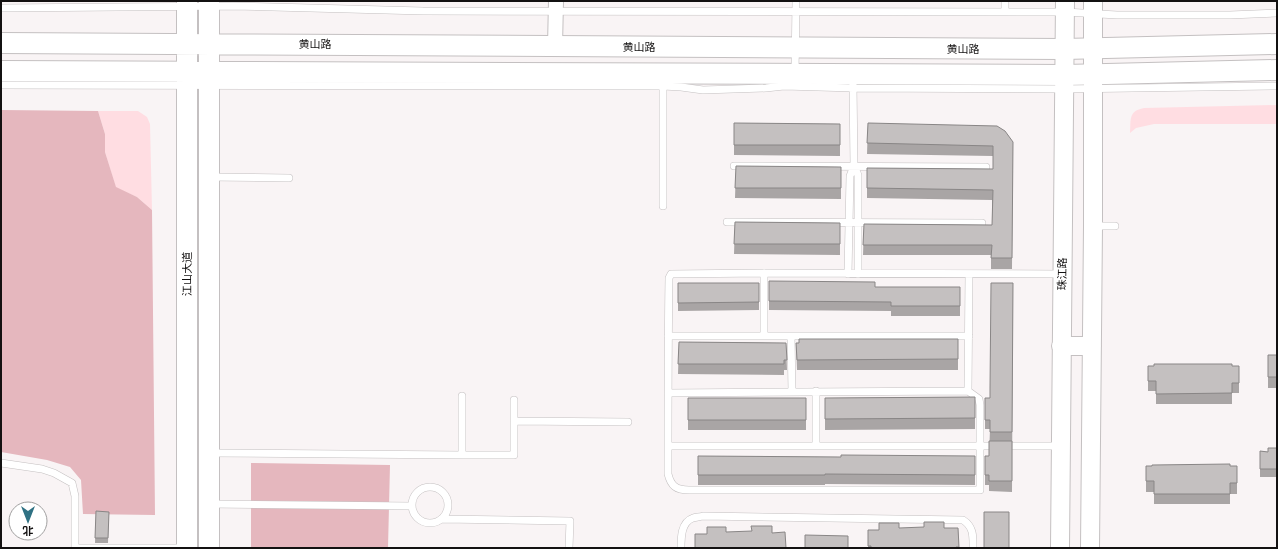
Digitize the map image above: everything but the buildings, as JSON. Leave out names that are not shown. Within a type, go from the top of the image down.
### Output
[{"type":"main road","name":"江山大道","points":[[187,4],[187,548]]},
{"type":"main road","name":"江山大道","points":[[209,4],[209,548]]},
{"type":"main road","name":"黄山路","points":[[1,43],[1064,49],[1277,44]]},
{"type":"main road","points":[[1,71],[186,79],[662,80],[795,74],[853,81],[1092,82],[1277,70]]},
{"type":"street","points":[[555,46],[556,6]]},
{"type":"street","name":"珠江路","points":[[1060,548],[1065,6]]},
{"type":"street","points":[[1090,548],[1093,226],[1093,7]]},
{"type":"street","points":[[1061,346],[1092,346]]},
{"type":"street","points":[[1060,498],[1091,498]]},
{"type":"lane","points":[[795,74],[796,1]]},
{"type":"lane","points":[[1005,1],[1005,12]]},
{"type":"lane","points":[[1,8],[209,4],[423,11],[556,6],[796,12],[1005,12],[1065,6],[1093,7],[1117,15],[1230,15],[1277,13]]},
{"type":"lane","points":[[1,85],[186,79]]},
{"type":"lane","points":[[663,206],[662,80],[681,87],[703,90],[766,88],[853,81],[854,166],[850,176],[848,274]]},
{"type":"lane","points":[[1092,82],[1277,86]]},
{"type":"lane","points":[[734,166],[986,166]]},
{"type":"lane","points":[[854,166],[858,175],[858,274]]},
{"type":"lane","points":[[209,177],[289,178]]},
{"type":"lane","points":[[728,222],[982,223]]},
{"type":"lane","points":[[1093,226],[1116,226]]},
{"type":"lane","points":[[668,392],[968,391],[979,399],[980,405],[980,490],[681,490],[674,487],[668,474],[668,392],[668,336],[669,278],[671,274],[764,273],[1062,274]]},
{"type":"lane","points":[[764,273],[764,336]]},
{"type":"lane","points":[[968,391],[969,274]]},
{"type":"lane","points":[[668,336],[969,336]]},
{"type":"lane","points":[[791,336],[792,392]]},
{"type":"lane","points":[[816,391],[816,446]]},
{"type":"lane","points":[[462,396],[462,454]]},
{"type":"lane","points":[[209,452],[514,455],[514,400]]},
{"type":"lane","points":[[514,421],[628,422]]},
{"type":"lane","points":[[668,446],[1060,446]]},
{"type":"lane","points":[[1,463],[42,469],[54,473],[72,483],[75,496],[75,548],[187,548]]},
{"type":"lane","points":[[432,486],[444,492],[449,503],[446,515],[442,519],[437,522],[425,522],[416,516],[413,511],[412,499],[420,489],[432,486]]},
{"type":"lane","points":[[209,504],[412,506]]},
{"type":"lane","points":[[681,548],[683,529],[686,522],[692,518],[703,516],[963,520],[968,523],[972,530],[973,548]]},
{"type":"lane","points":[[442,519],[570,521],[569,548]]},
{"type":"shaded area","points":[[1277,105],[1277,124],[1154,124],[1136,128],[1130,133],[1131,117],[1135,111],[1144,108]]},
{"type":"shaded area","points":[[1,110],[98,111],[105,134],[105,152],[116,187],[137,197],[152,210],[155,515],[83,514],[81,480],[70,467],[47,460],[1,452]]},
{"type":"shaded area","points":[[98,111],[138,111],[147,117],[150,124],[152,210],[137,197],[116,188],[105,152],[105,134]]},
{"type":"shaded area","points":[[251,463],[390,465],[388,548],[251,548]]}]
